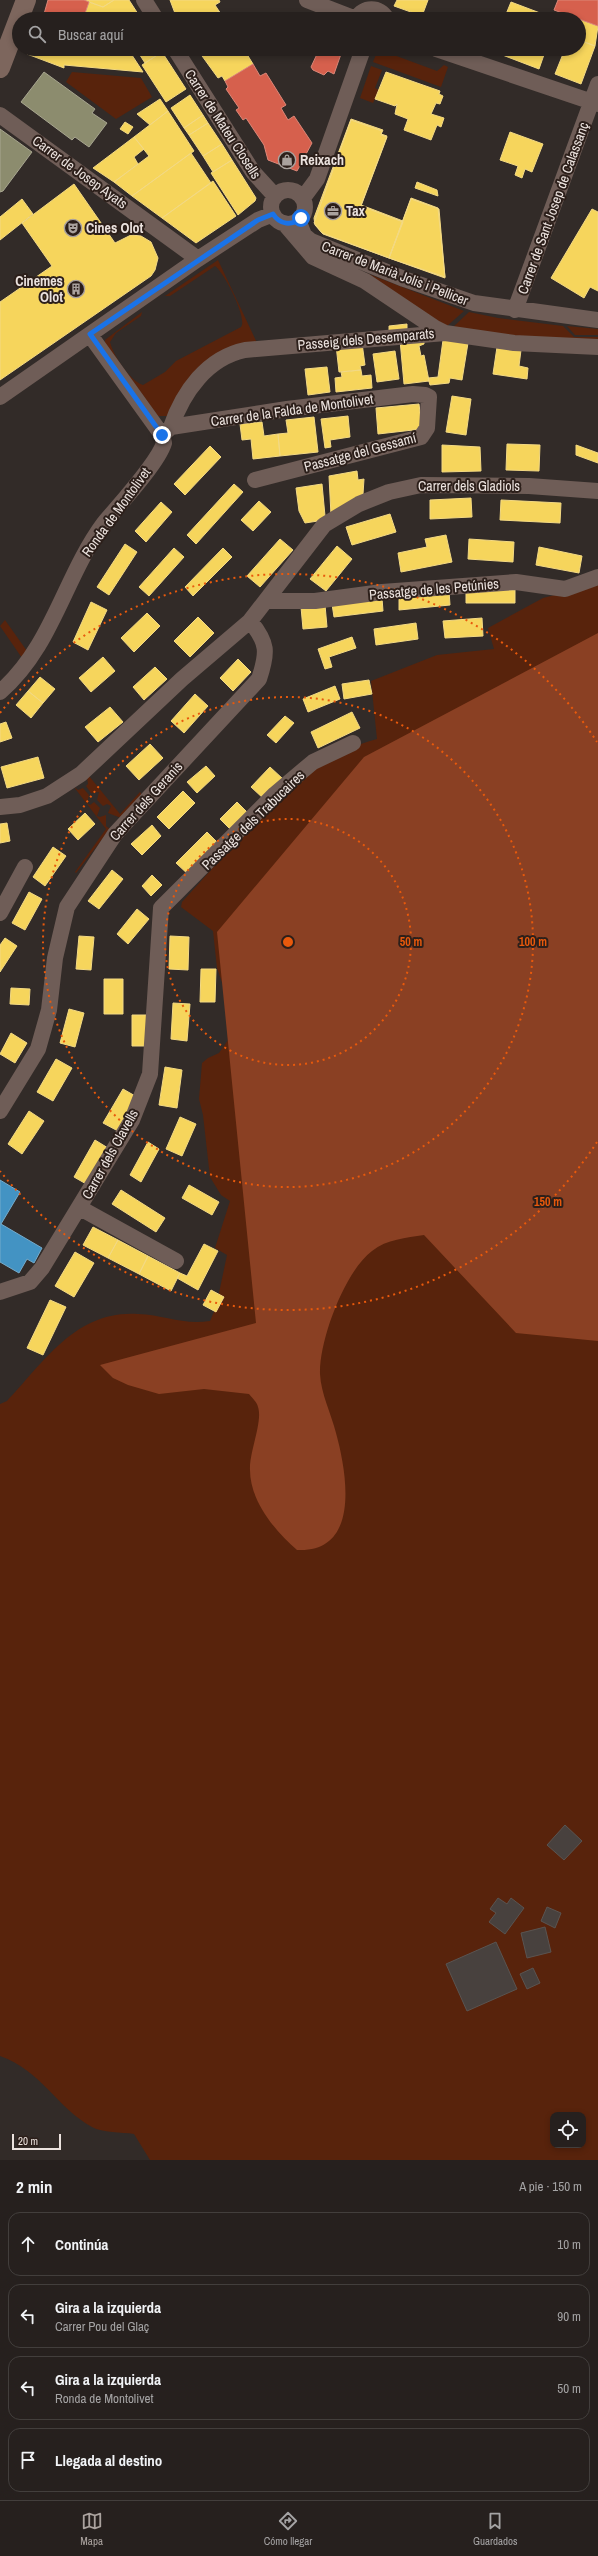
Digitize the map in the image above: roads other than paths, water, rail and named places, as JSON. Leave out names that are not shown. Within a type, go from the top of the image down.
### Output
[{"type":"main road","points":[[21,12],[26,0]]},
{"type":"main road","points":[[0,68],[12,37]]},
{"type":"street","points":[[144,0],[152,12]]},
{"type":"street","points":[[307,0],[338,12]]},
{"type":"street","points":[[362,12],[374,9],[382,10]]},
{"type":"street","name":"Carrer de Mateu Closells","points":[[179,56],[253,172],[275,196]]},
{"type":"street","points":[[303,198],[317,179],[361,56]]},
{"type":"street","points":[[457,56],[595,103]]},
{"type":"street","name":"Carrer de Sant Josep de Calassanç","points":[[515,310],[595,103],[598,84]]},
{"type":"street","name":"Carrer de Josep Ayats","points":[[0,115],[198,259]]},
{"type":"street","points":[[0,397],[198,259],[258,220],[285,219],[305,209],[303,198],[291,190],[280,192],[275,196],[271,206],[285,219],[302,245],[313,257],[365,281],[435,328],[446,333]]},
{"type":"street","name":"Carrer de Marià Jolis i Pellicer","points":[[285,219],[311,240],[379,269],[474,303],[515,310],[598,320]]},
{"type":"street","name":"Passeig dels Desemparats","points":[[167,431],[182,402],[197,380],[218,361],[236,352],[446,333],[514,343],[598,347]]},
{"type":"street","points":[[90,334],[167,431]]},
{"type":"street","name":"Carrer de la Falda de Montolivet","points":[[167,431],[287,408],[413,394],[426,395]]},
{"type":"street","name":"Passatge del Gessamí","points":[[255,480],[421,437],[427,428],[429,397],[426,395]]},
{"type":"street","name":"Ronda de Montolivet","points":[[0,692],[32,658],[54,620],[84,554],[104,524],[162,449],[167,431]]},
{"type":"street","name":"Carrer dels Gladiols","points":[[267,601],[324,525],[359,504],[389,492],[429,484],[580,488],[598,491]]},
{"type":"street","name":"Passatge de les Petúnies","points":[[267,601],[315,601],[382,592],[516,582],[565,589],[598,577]]},
{"type":"street","points":[[0,808],[30,803],[47,796],[75,778],[182,679],[250,621],[267,601]]},
{"type":"street","name":"Carrer dels Geranis","points":[[0,1110],[38,1049],[49,1010],[54,958],[66,907],[115,834],[259,678],[265,660],[264,638],[250,621]]},
{"type":"street","name":"Passatge dels Trabucaires","points":[[161,908],[276,794],[313,762],[353,743]]},
{"type":"street","points":[[0,913],[24,867]]},
{"type":"street","name":"Carrer dels Clavells","points":[[0,1292],[30,1282],[42,1268],[80,1208],[132,1120],[150,1074],[161,908]]},
{"type":"street","points":[[80,1208],[176,1261]]},
{"type":"place","name":"Reixach","points":[[287,160]]},
{"type":"place","name":"Tax","points":[[333,211]]},
{"type":"place","name":"Cines Olot","points":[[73,228]]},
{"type":"place","name":"Cinemes Olot","points":[[76,289]]}]
